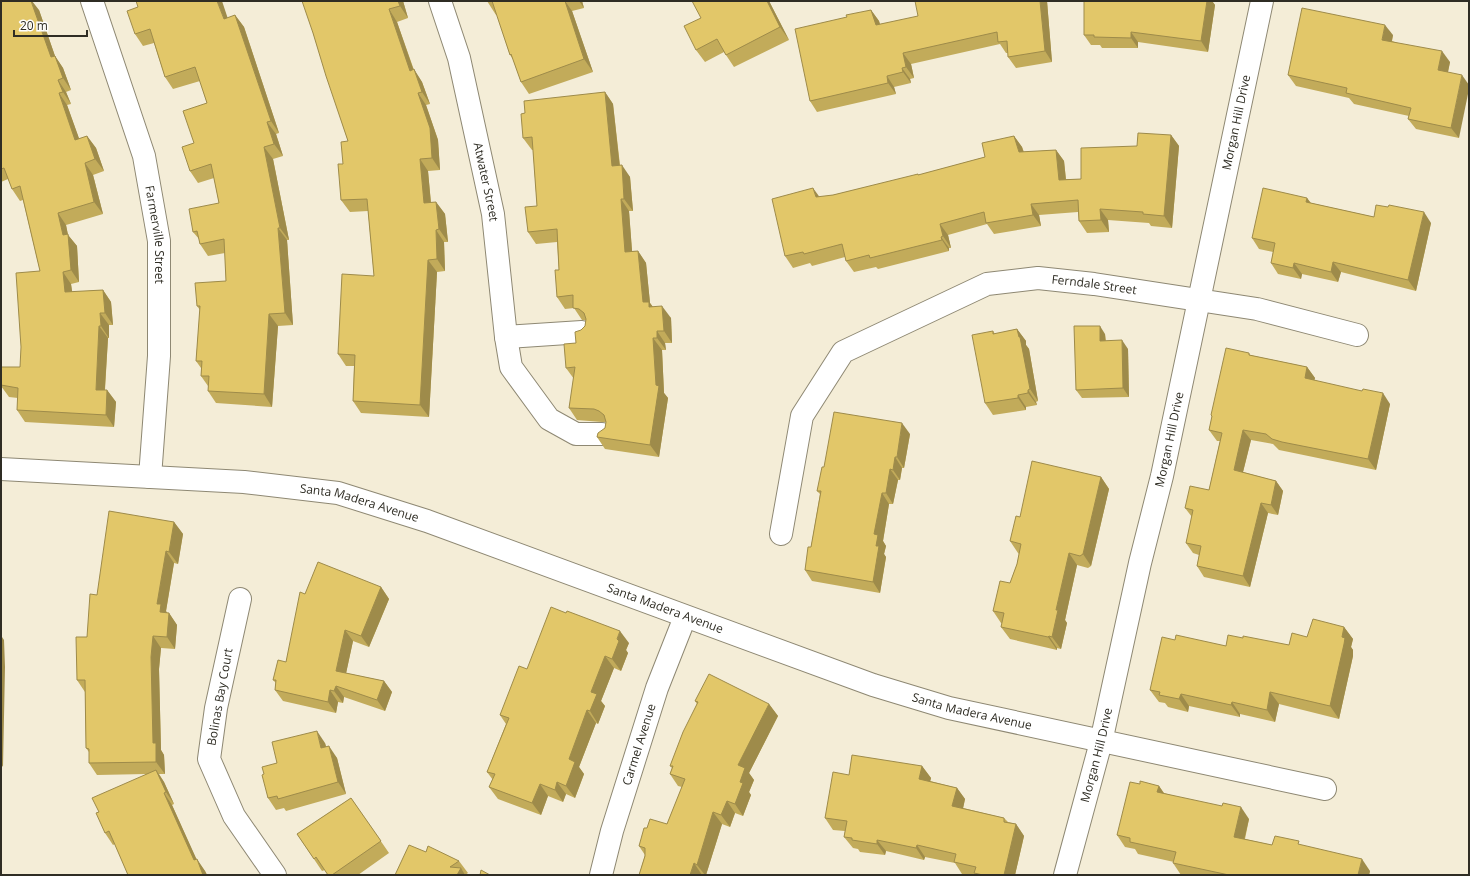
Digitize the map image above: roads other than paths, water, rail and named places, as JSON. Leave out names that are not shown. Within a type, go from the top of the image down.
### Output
[{"type":"street","name":"Farmerville Street","points":[[92,1],[144,156],[159,241],[159,356],[150,477]]},
{"type":"street","name":"Atwater Street","points":[[440,1],[458,58],[493,214],[506,338],[512,367],[550,419],[576,434],[602,434]]},
{"type":"street","name":"Morgan Hill Drive","points":[[1065,875],[1101,742],[1140,563],[1162,476],[1262,1]]},
{"type":"street","name":"Ferndale Street","points":[[781,534],[802,416],[843,352],[987,284],[1038,278],[1094,284],[1257,309],[1357,334]]},
{"type":"street","points":[[506,338],[582,332]]},
{"type":"street","name":"Santa Madera Avenue","points":[[1,469],[244,482],[338,493],[427,520],[873,685],[949,708],[1101,742],[1325,789]]},
{"type":"street","name":"Bolinas Bay Court","points":[[240,599],[216,708],[209,759],[234,816],[275,875]]},
{"type":"street","name":"Carmel Avenue","points":[[601,875],[612,831],[657,688],[686,617]]}]
